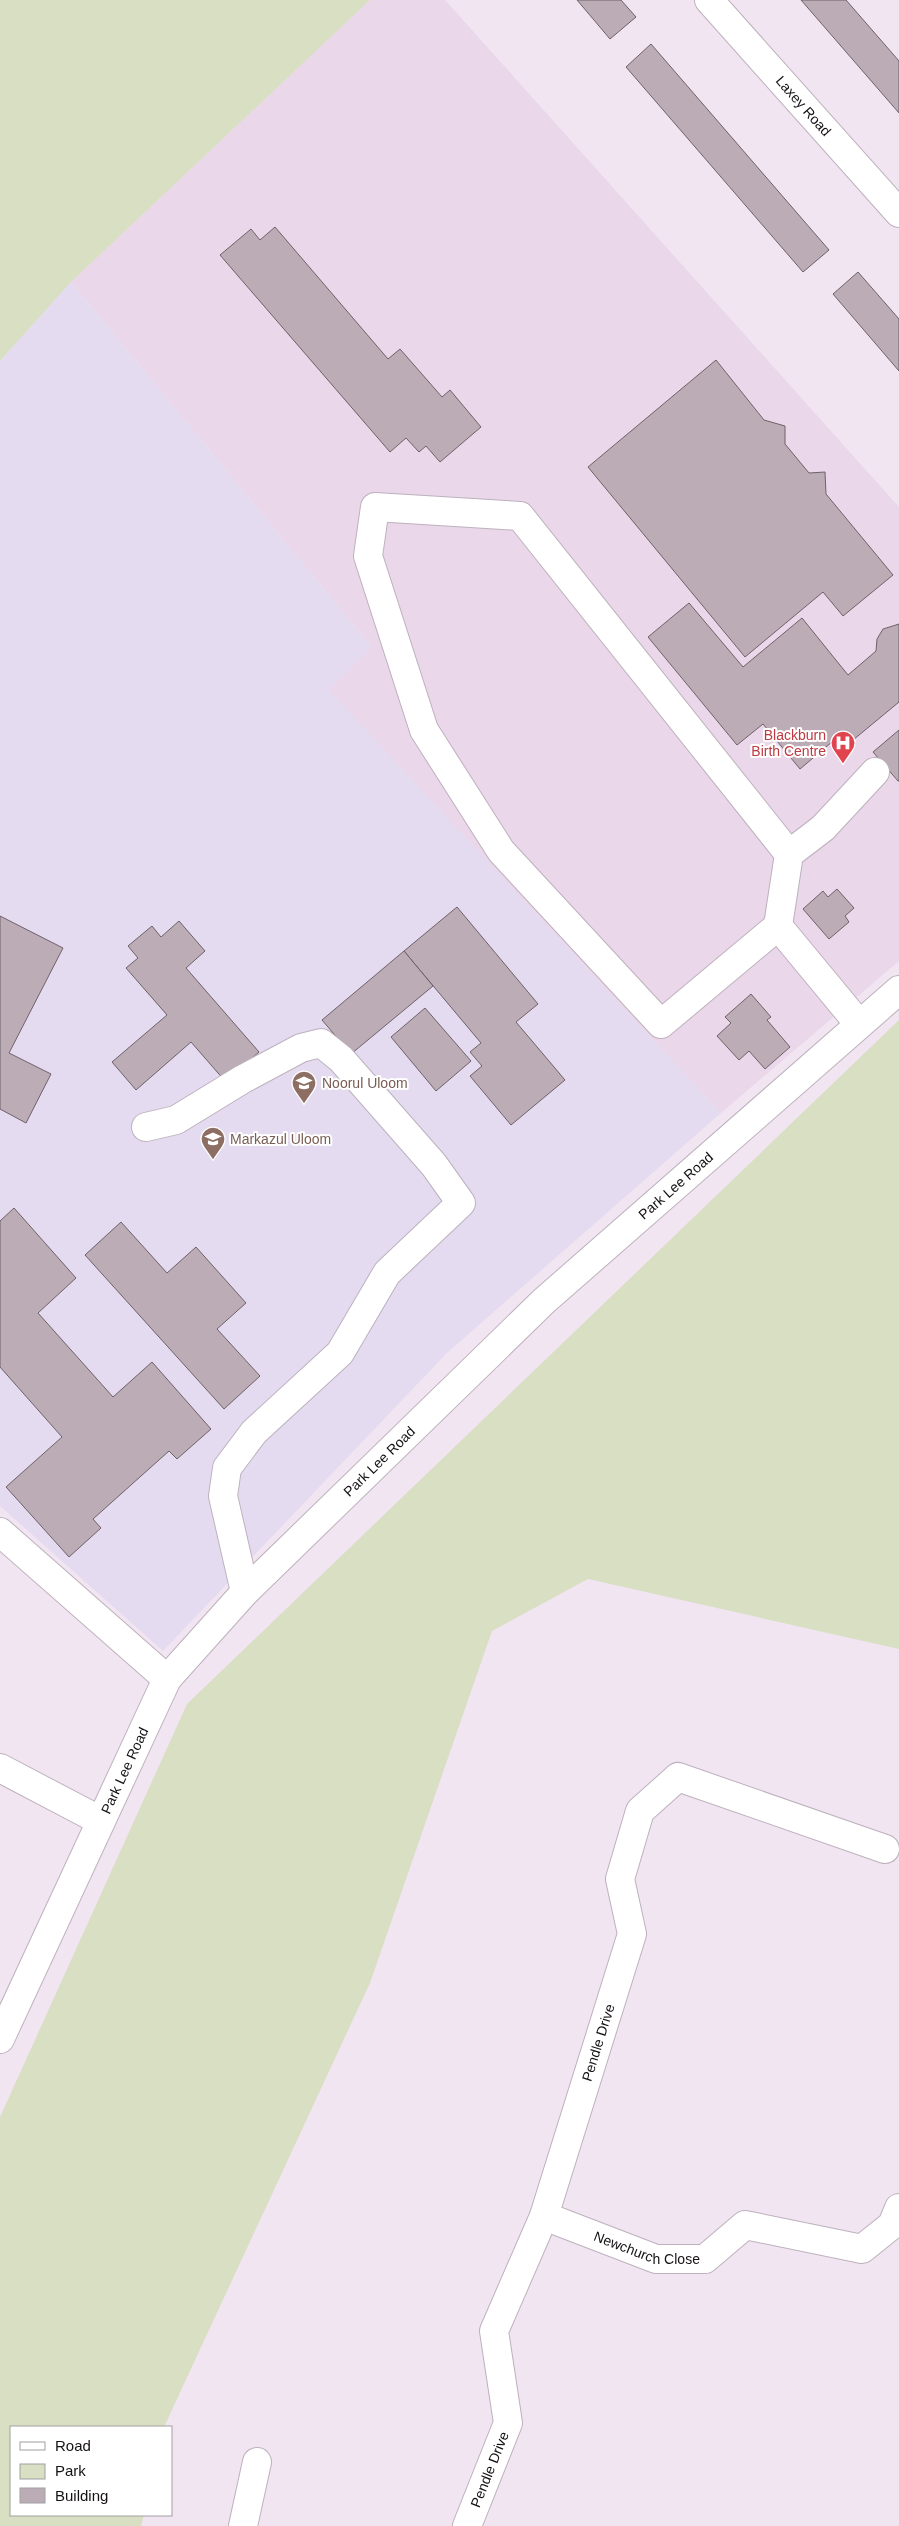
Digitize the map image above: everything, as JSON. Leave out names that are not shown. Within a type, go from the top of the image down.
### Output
[{"type":"street","name":"Laxey Road","points":[[709,0],[899,213]]},
{"type":"street","points":[[789,854],[520,516],[375,507],[368,556],[424,730],[501,851],[662,1024],[778,926],[789,854],[823,828],[875,772]]},
{"type":"street","points":[[778,926],[859,1024]]},
{"type":"street","name":"Park Lee Road","points":[[0,2039],[167,1679],[245,1592],[544,1302],[899,990]]},
{"type":"street","points":[[146,1127],[176,1120],[244,1079],[293,1053],[321,1043],[341,1059],[434,1165],[460,1203],[387,1273],[340,1353],[254,1432],[227,1468],[223,1496],[245,1592]]},
{"type":"street","points":[[0,1532],[167,1679]]},
{"type":"street","points":[[0,1768],[101,1821]]},
{"type":"street","name":"Pendle Drive","points":[[467,2526],[508,2423],[494,2331],[544,2216],[632,1934],[620,1879],[640,1810],[678,1777],[885,1849]]},
{"type":"street","name":"Newchurch Close","points":[[544,2216],[656,2259],[705,2259],[745,2224],[862,2249],[892,2225],[899,2208]]},
{"type":"street","points":[[243,2526],[257,2462]]},
{"type":"shaded area","points":[[370,0],[445,0],[899,507],[899,961],[721,1113],[328,690],[372,647],[71,282]]},
{"type":"shaded area","points":[[71,282],[372,647],[329,690],[721,1113],[448,1352],[163,1651],[0,1506],[0,361]]},
{"type":"green space","points":[[0,0],[370,0],[71,282],[0,361]]},
{"type":"green space","points":[[899,1020],[899,1649],[588,1579],[492,1631],[370,1983],[164,2426],[10,2426],[10,2516],[144,2516],[141,2526],[0,2526],[0,2117],[187,1704]]},
{"type":"building","points":[[577,0],[621,0],[636,17],[610,39]]},
{"type":"building","points":[[801,0],[846,0],[899,61],[899,113]]},
{"type":"building","points":[[651,44],[829,250],[803,272],[626,67]]},
{"type":"building","points":[[275,227],[388,359],[400,349],[442,397],[450,390],[481,427],[440,462],[426,446],[419,452],[406,438],[390,452],[220,255],[251,229],[260,240]]},
{"type":"building","points":[[858,272],[899,319],[899,371],[833,294]]},
{"type":"building","points":[[716,360],[764,420],[785,426],[785,444],[809,473],[825,472],[826,494],[893,575],[843,616],[823,592],[745,657],[588,467]]},
{"type":"building","points":[[689,603],[743,667],[802,618],[848,675],[876,651],[877,639],[883,629],[899,624],[899,702],[847,745],[839,736],[800,769],[763,724],[737,745],[648,637]]},
{"type":"building","points":[[899,730],[899,781],[898,781],[873,752]]},
{"type":"building","points":[[837,889],[854,908],[845,916],[849,922],[829,939],[803,909],[823,891],[828,897]]},
{"type":"building","points":[[457,907],[538,1004],[516,1022],[565,1080],[511,1125],[470,1076],[482,1066],[470,1052],[481,1043],[404,951]]},
{"type":"building","points":[[0,916],[63,948],[9,1053],[51,1074],[26,1123],[0,1109]]},
{"type":"building","points":[[179,921],[205,951],[186,968],[259,1052],[225,1081],[191,1042],[136,1090],[112,1062],[167,1015],[126,968],[138,958],[128,946],[152,926],[161,937]]},
{"type":"building","points":[[404,951],[433,986],[351,1054],[322,1020]]},
{"type":"building","points":[[751,994],[771,1017],[767,1020],[790,1047],[765,1069],[749,1051],[739,1060],[717,1036],[731,1023],[725,1017]]},
{"type":"building","points":[[425,1008],[471,1061],[436,1091],[391,1037]]},
{"type":"building","points":[[14,1208],[76,1278],[38,1313],[113,1397],[152,1362],[211,1429],[177,1459],[169,1451],[93,1519],[101,1528],[69,1557],[6,1487],[62,1437],[0,1367],[0,1221]]},
{"type":"building","points":[[121,1222],[167,1273],[196,1247],[246,1303],[217,1329],[260,1376],[224,1409],[85,1255]]},
{"type":"place","name":"Blackburn Birth Centre","points":[[843,764]]},
{"type":"place","name":"Noorul Uloom","points":[[304,1104]]},
{"type":"place","name":"Markazul Uloom","points":[[213,1160]]}]
